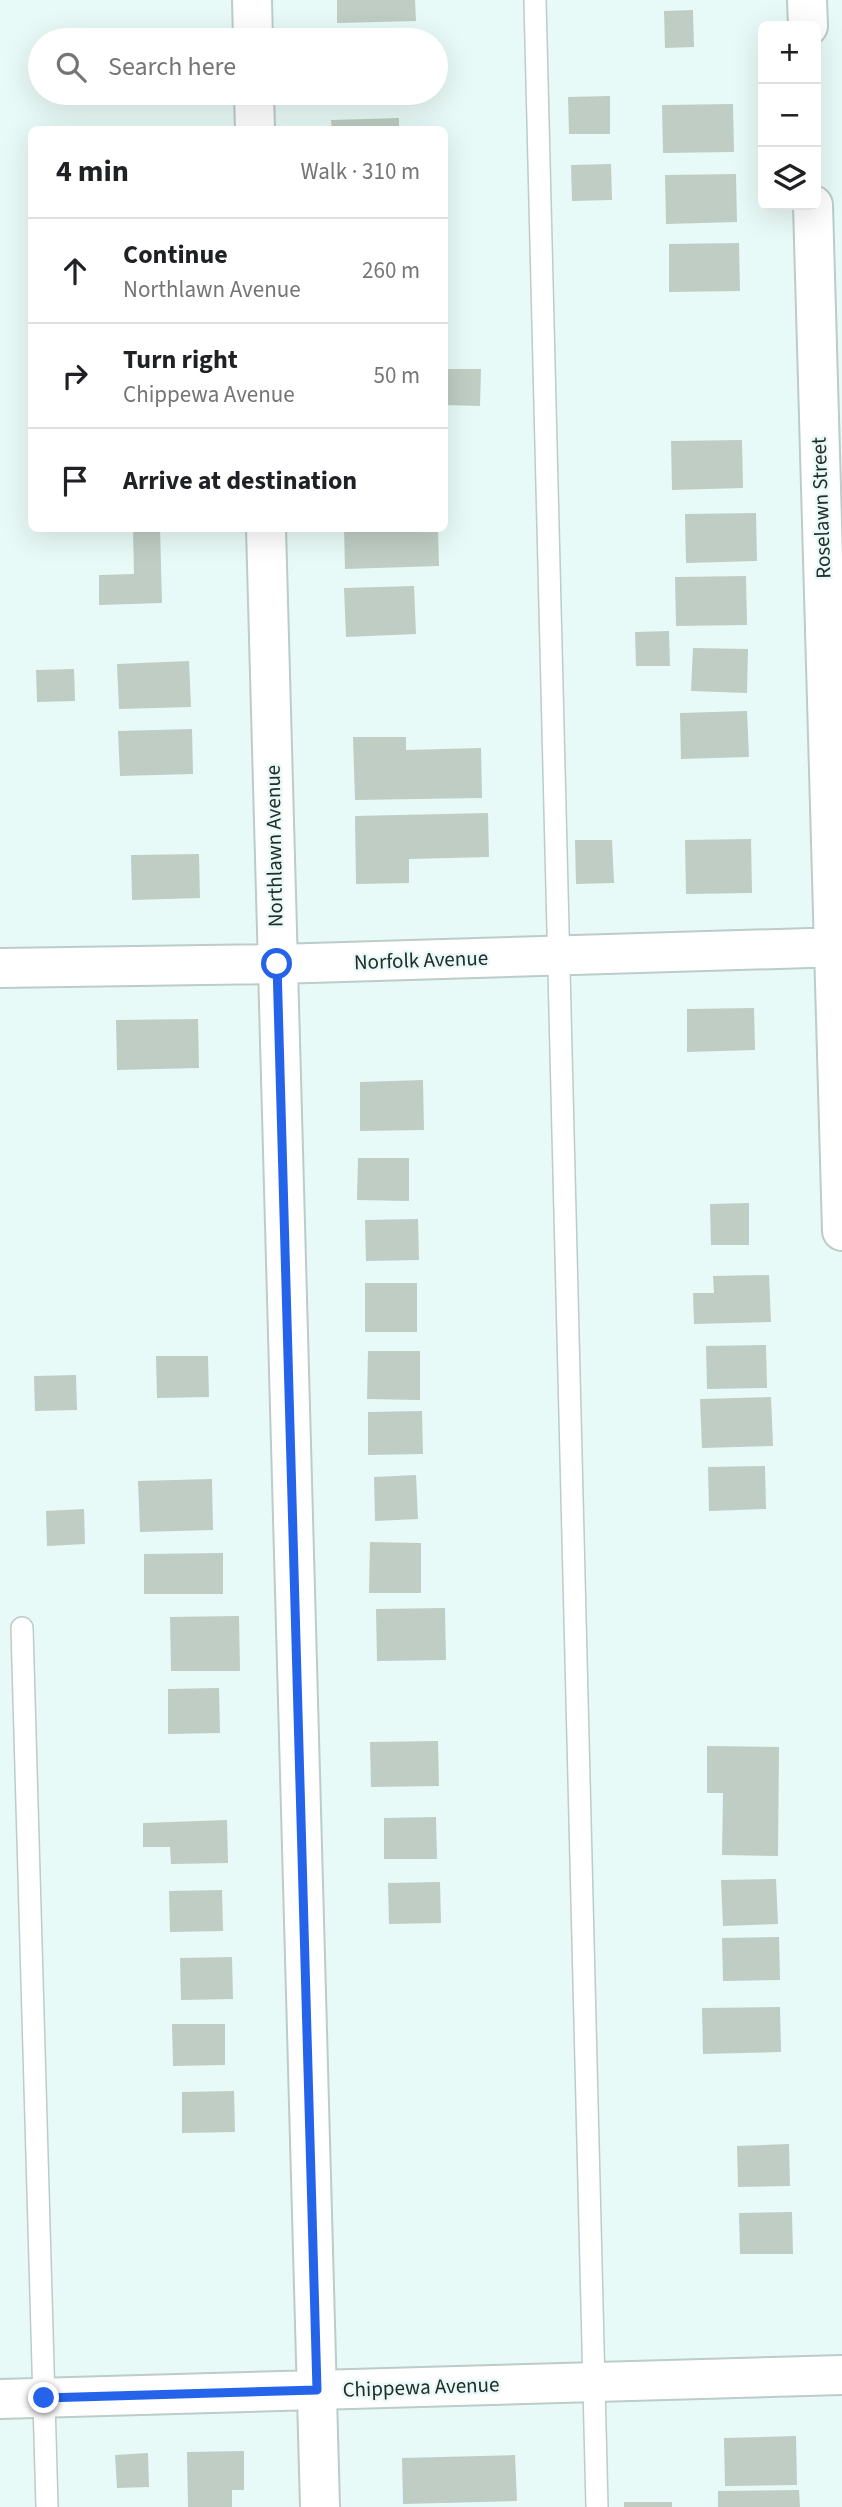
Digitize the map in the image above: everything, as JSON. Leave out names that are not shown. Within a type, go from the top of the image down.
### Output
[{"type":"street","points":[[252,0],[253,28]]},
{"type":"street","points":[[807,0],[808,21]]},
{"type":"street","points":[[254,105],[255,126]]},
{"type":"street","name":"Roselawn Street","points":[[813,210],[838,947],[842,1231]]},
{"type":"street","name":"Northlawn Avenue","points":[[265,532],[320,2507]]},
{"type":"street","name":"Norfolk Avenue","points":[[0,968],[277,964],[838,947]]},
{"type":"street","name":"Chippewa Avenue","points":[[0,2399],[842,2375]]},
{"type":"lane","points":[[535,0],[597,2507]]},
{"type":"lane","points":[[22,1628],[47,2507]]},
{"type":"building","points":[[337,0],[415,0],[416,21],[337,23]]},
{"type":"building","points":[[693,10],[694,47],[665,48],[664,11]]},
{"type":"building","points":[[610,96],[610,134],[569,134],[568,97]]},
{"type":"building","points":[[733,104],[734,152],[663,153],[662,105]]},
{"type":"building","points":[[399,118],[399,126],[332,126],[331,120]]},
{"type":"building","points":[[611,164],[612,200],[572,201],[571,165]]},
{"type":"building","points":[[736,174],[737,222],[666,224],[665,175]]},
{"type":"building","points":[[739,243],[740,291],[669,292],[669,244]]},
{"type":"building","points":[[448,369],[481,369],[480,406],[448,405]]},
{"type":"building","points":[[742,440],[743,488],[672,490],[671,441]]},
{"type":"building","points":[[756,513],[757,561],[686,563],[685,514]]},
{"type":"building","points":[[133,532],[160,532],[162,603],[99,605],[99,575],[134,574]]},
{"type":"building","points":[[344,532],[438,532],[439,566],[345,569]]},
{"type":"building","points":[[746,576],[747,625],[676,626],[675,577]]},
{"type":"building","points":[[414,586],[416,634],[346,637],[344,588]]},
{"type":"building","points":[[669,631],[670,666],[636,666],[635,632]]},
{"type":"building","points":[[693,648],[748,649],[747,693],[691,691]]},
{"type":"building","points":[[189,661],[191,707],[119,709],[117,664]]},
{"type":"building","points":[[74,669],[75,701],[37,702],[36,670]]},
{"type":"building","points":[[747,711],[749,757],[681,759],[680,713]]},
{"type":"building","points":[[192,729],[193,774],[120,776],[118,731]]},
{"type":"building","points":[[353,737],[406,737],[406,750],[481,748],[482,798],[355,800]]},
{"type":"building","points":[[488,813],[489,857],[409,859],[409,883],[356,884],[355,816]]},
{"type":"building","points":[[751,839],[752,893],[686,894],[685,840]]},
{"type":"building","points":[[575,840],[612,840],[614,883],[576,884]]},
{"type":"building","points":[[199,854],[200,898],[132,900],[131,855]]},
{"type":"building","points":[[754,1008],[755,1050],[687,1052],[687,1009]]},
{"type":"building","points":[[198,1019],[199,1068],[117,1070],[116,1020]]},
{"type":"building","points":[[423,1080],[424,1130],[360,1131],[360,1082]]},
{"type":"building","points":[[358,1158],[409,1158],[409,1201],[357,1200]]},
{"type":"building","points":[[749,1203],[749,1245],[711,1245],[710,1204]]},
{"type":"building","points":[[418,1219],[419,1260],[366,1261],[365,1220]]},
{"type":"building","points":[[769,1275],[771,1322],[694,1324],[693,1293],[714,1293],[713,1276]]},
{"type":"building","points":[[365,1283],[417,1283],[417,1332],[365,1332]]},
{"type":"building","points":[[766,1345],[767,1388],[707,1389],[706,1346]]},
{"type":"building","points":[[368,1351],[420,1351],[420,1400],[367,1399]]},
{"type":"building","points":[[156,1356],[208,1356],[209,1397],[157,1398]]},
{"type":"building","points":[[76,1375],[77,1410],[35,1411],[34,1376]]},
{"type":"building","points":[[771,1397],[773,1446],[702,1448],[700,1399]]},
{"type":"building","points":[[422,1411],[423,1454],[368,1455],[368,1412]]},
{"type":"building","points":[[765,1466],[766,1509],[709,1511],[708,1467]]},
{"type":"building","points":[[416,1475],[418,1519],[375,1521],[374,1477]]},
{"type":"building","points":[[212,1479],[213,1530],[140,1532],[138,1481]]},
{"type":"building","points":[[84,1509],[85,1544],[47,1546],[46,1511]]},
{"type":"building","points":[[370,1542],[421,1543],[421,1593],[369,1593]]},
{"type":"building","points":[[223,1553],[223,1594],[144,1594],[144,1554]]},
{"type":"building","points":[[445,1608],[446,1660],[377,1661],[376,1609]]},
{"type":"building","points":[[239,1616],[240,1671],[171,1671],[170,1617]]},
{"type":"building","points":[[219,1688],[220,1733],[168,1734],[168,1689]]},
{"type":"building","points":[[438,1741],[439,1786],[371,1787],[370,1742]]},
{"type":"building","points":[[707,1746],[779,1747],[778,1856],[722,1855],[723,1793],[707,1793]]},
{"type":"building","points":[[436,1817],[437,1859],[384,1859],[384,1818]]},
{"type":"building","points":[[227,1820],[228,1863],[171,1864],[170,1847],[143,1847],[143,1823]]},
{"type":"building","points":[[776,1879],[778,1924],[723,1926],[721,1880]]},
{"type":"building","points":[[440,1882],[441,1923],[389,1924],[388,1883]]},
{"type":"building","points":[[222,1890],[223,1931],[170,1932],[169,1891]]},
{"type":"building","points":[[779,1937],[780,1980],[723,1981],[722,1938]]},
{"type":"building","points":[[232,1957],[233,1999],[181,2000],[180,1958]]},
{"type":"building","points":[[780,2007],[781,2052],[703,2054],[702,2008]]},
{"type":"building","points":[[172,2024],[225,2024],[225,2065],[173,2066]]},
{"type":"building","points":[[234,2091],[235,2132],[182,2133],[182,2092]]},
{"type":"building","points":[[789,2144],[790,2186],[738,2187],[737,2146]]},
{"type":"building","points":[[792,2212],[793,2254],[740,2254],[739,2213]]},
{"type":"building","points":[[796,2436],[797,2485],[725,2486],[724,2438]]},
{"type":"building","points":[[244,2451],[244,2490],[232,2490],[232,2507],[188,2507],[187,2452]]},
{"type":"building","points":[[148,2453],[149,2487],[117,2488],[115,2455]]},
{"type":"building","points":[[515,2455],[517,2501],[403,2504],[402,2458]]},
{"type":"building","points":[[799,2490],[800,2507],[718,2507],[718,2491]]},
{"type":"building","points":[[624,2502],[672,2502],[672,2507],[624,2507]]},
{"type":"route","points":[[44,2398],[317,2390],[277,964]]}]
